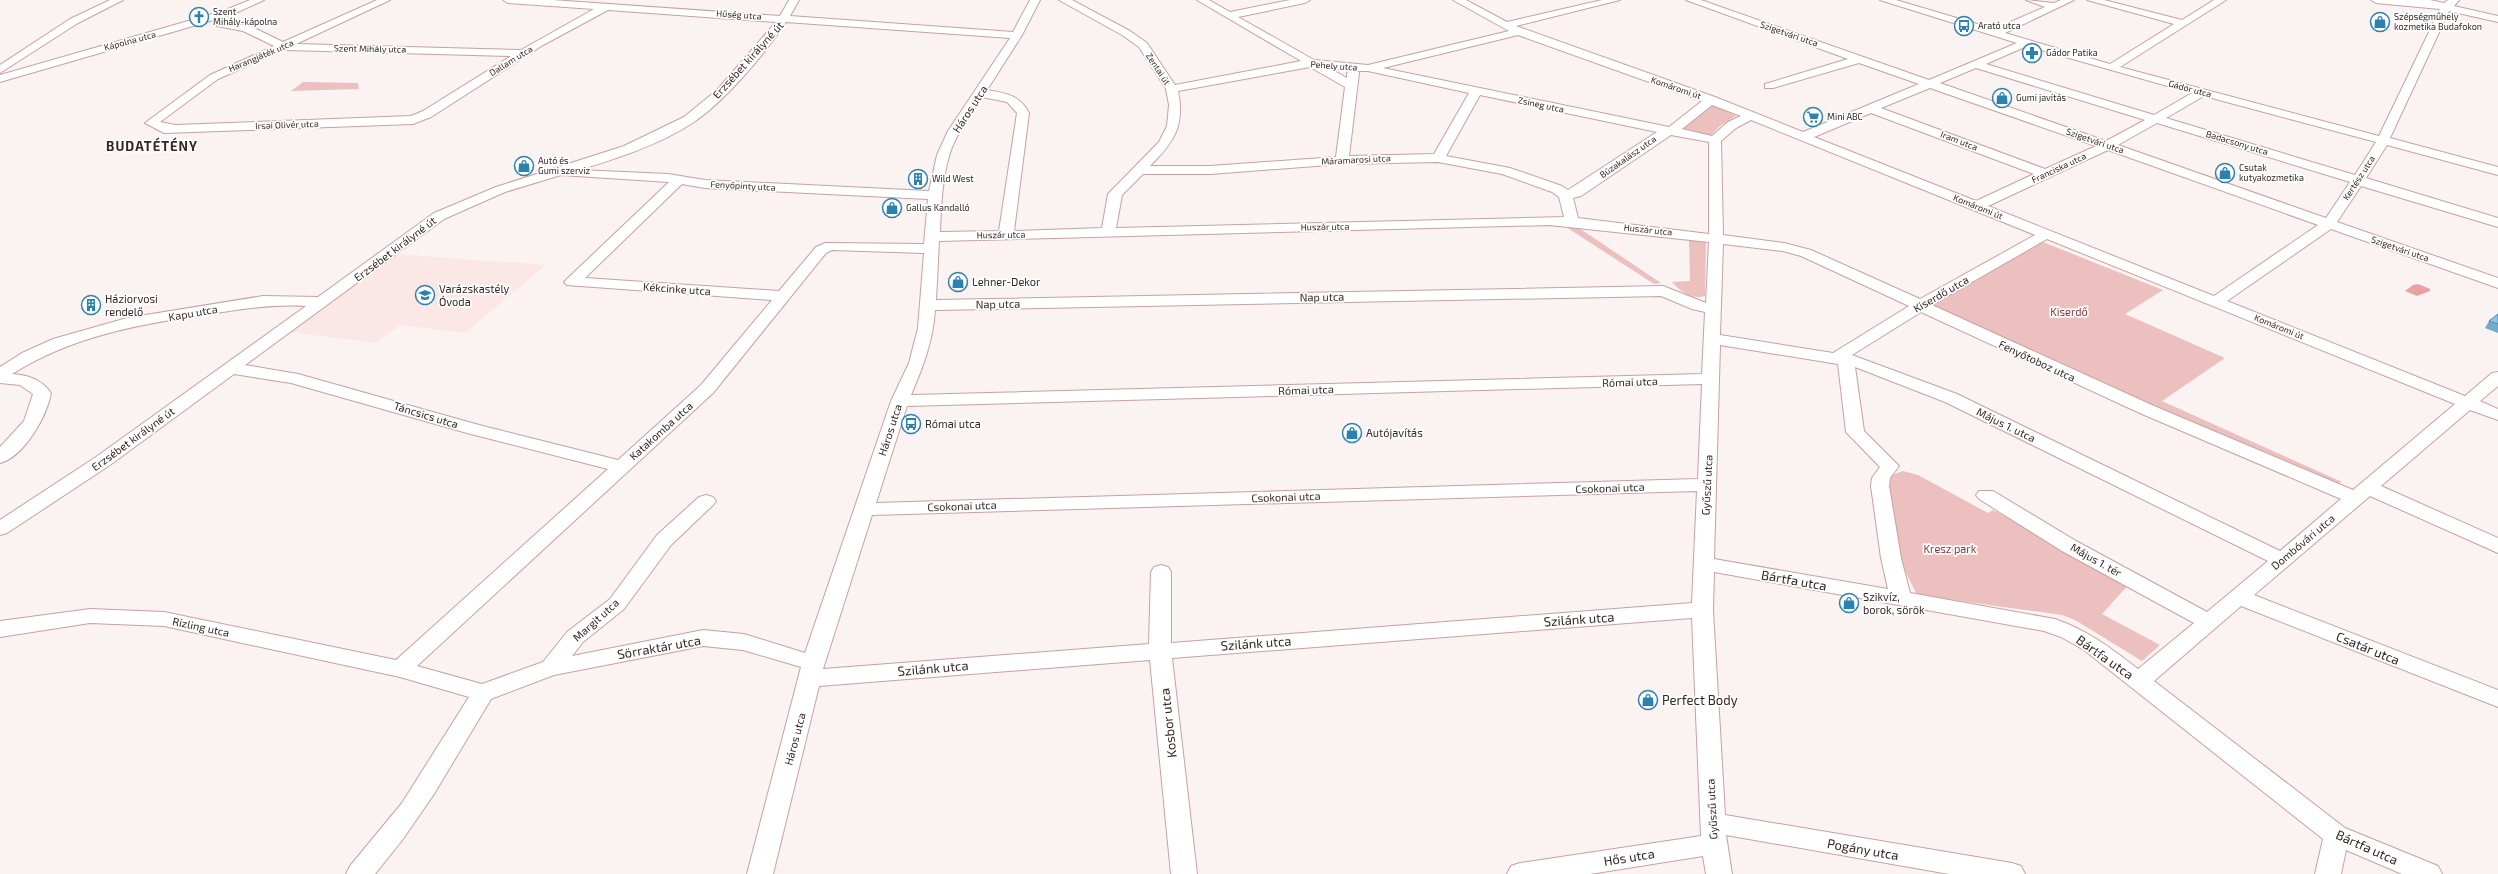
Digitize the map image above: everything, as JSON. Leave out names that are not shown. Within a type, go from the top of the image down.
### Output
[{"type":"street","points":[[0,70],[74,21],[118,0]]},
{"type":"street","name":"Kápolna utca","points":[[0,79],[227,13],[259,0]]},
{"type":"street","name":"Harangjáték utca","points":[[155,127],[151,123],[153,120],[214,77],[285,47],[385,0]]},
{"type":"street","name":"Hűség utca","points":[[508,0],[1018,35]]},
{"type":"street","name":"Erzsébet királyné út","points":[[0,529],[67,486],[324,302],[439,216],[470,202],[551,172],[625,150],[688,120],[719,95],[785,18],[794,0]]},
{"type":"street","name":"Háros utca","points":[[760,874],[812,670],[900,401],[917,363],[926,328],[935,196],[944,154],[954,131],[1018,35],[1035,0]]},
{"type":"street","name":"Zentai út","points":[[1064,0],[1126,33],[1143,45],[1172,89],[1175,105],[1173,126],[1165,144],[1141,170],[1115,194],[1108,232]]},
{"type":"street","points":[[1202,0],[1231,15],[1350,85]]},
{"type":"street","points":[[1231,15],[1305,0]]},
{"type":"street","name":"Komáromi út","points":[[1458,0],[1519,32],[1711,100],[2498,415]]},
{"type":"street","points":[[1506,25],[1614,0]]},
{"type":"street","name":"Szigetvári utca","points":[[1691,0],[2498,283]]},
{"type":"street","name":"Gádor utca","points":[[1885,0],[2111,68],[2498,171]]},
{"type":"street","points":[[2031,0],[2055,6]]},
{"type":"street","points":[[1995,33],[2069,0]]},
{"type":"street","points":[[2092,0],[2182,23]]},
{"type":"street","points":[[2111,68],[2221,0]]},
{"type":"street","points":[[2376,0],[2450,4]]},
{"type":"street","points":[[2416,0],[2450,4],[2498,19]]},
{"type":"street","name":"Kertész utca","points":[[2216,301],[2329,224],[2383,140],[2450,4]]},
{"type":"street","name":"Dallam utca","points":[[418,118],[523,53],[606,7]]},
{"type":"street","name":"Szent Mihály utca","points":[[221,24],[246,28],[285,47],[523,53]]},
{"type":"street","name":"Pehely utca","points":[[1172,89],[1311,63],[1354,68],[1368,68],[1519,32]]},
{"type":"street","points":[[1803,137],[2026,43]]},
{"type":"street","points":[[1769,86],[1859,58]]},
{"type":"street","name":"Badacsony utca","points":[[1975,64],[2498,223]]},
{"type":"street","points":[[1342,160],[1350,85],[1354,68]]},
{"type":"street","name":"Zsineg utca","points":[[1368,68],[1715,140]]},
{"type":"street","points":[[1438,158],[1476,91]]},
{"type":"street","name":"Franciska utca","points":[[1976,206],[2107,146],[2203,92]]},
{"type":"street","points":[[980,93],[1014,101],[1020,105],[1023,113],[1006,235]]},
{"type":"street","name":"Búzakalász utca","points":[[1565,195],[1576,193],[1668,131],[1675,129],[1711,100]]},
{"type":"street","name":"Iram utca","points":[[1872,109],[2046,174]]},
{"type":"street","points":[[1715,140],[1732,125],[1751,116]]},
{"type":"street","name":"Irsai Olivér utca","points":[[155,127],[176,128],[402,121],[418,118]]},
{"type":"street","name":"Gyűszű utca","points":[[1715,140],[1716,238],[1712,379],[1702,610],[1713,834],[1719,874]]},
{"type":"street","name":"Máramarosi utca","points":[[1141,170],[1210,170],[1342,160],[1438,158],[1505,171],[1557,189],[1565,195]]},
{"type":"street","name":"Fenyőpinty utca","points":[[551,172],[679,180],[705,184],[935,196]]},
{"type":"street","name":"Kékcinke utca","points":[[679,180],[572,282],[781,296]]},
{"type":"street","points":[[1565,195],[1572,222]]},
{"type":"street","name":"Huszár utca","points":[[932,243],[1006,235],[1572,222],[1716,238]]},
{"type":"street","name":"Kiserdő utca","points":[[1842,358],[1921,305],[2046,234]]},
{"type":"street","name":"Fenyőtoboz utca","points":[[1716,238],[1796,249],[1921,305],[2051,368],[2266,463],[2361,493],[2498,546]]},
{"type":"street","name":"Katakomba utca","points":[[400,668],[707,389],[781,296],[821,250],[830,246],[932,243]]},
{"type":"street","name":"Nap utca","points":[[927,305],[1663,291],[1698,306],[1714,309]]},
{"type":"street","name":"Kapu utca","points":[[0,374],[31,355],[65,340],[105,328],[263,301],[290,300],[324,302]]},
{"type":"street","name":"Május 1. utca","points":[[1713,339],[1842,358],[1951,398],[2282,560]]},
{"type":"street","points":[[1842,358],[1855,432],[1890,466],[1881,478],[1880,486],[1891,558],[1901,599]]},
{"type":"street","name":"Táncsics utca","points":[[230,368],[299,380],[373,399],[473,429],[622,467]]},
{"type":"street","name":"Dombóvári utca","points":[[2139,681],[2466,402],[2498,377]]},
{"type":"street","points":[[0,378],[22,379],[36,385],[42,393],[37,417],[27,431],[0,457]]},
{"type":"street","name":"Római utca","points":[[900,401],[1712,379]]},
{"type":"street","name":"Csokonai utca","points":[[865,509],[1708,485]]},
{"type":"street","name":"Május 1. tér","points":[[1986,495],[2069,546],[2209,622]]},
{"type":"street","name":"Margit utca","points":[[551,668],[575,638],[617,604],[664,540],[706,501]]},
{"type":"street","name":"Bártfa utca","points":[[1704,564],[2047,624],[2069,632],[2092,645],[2336,835],[2428,874]]},
{"type":"street","name":"Kosbor utca","points":[[1161,572],[1160,650],[1184,874]]},
{"type":"street","name":"Csatár utca","points":[[2238,597],[2498,699]]},
{"type":"street","name":"Szilánk utca","points":[[812,670],[1160,650],[1702,610]]},
{"type":"street","name":"Rizling utca","points":[[0,629],[90,616],[164,619],[400,668]]},
{"type":"street","name":"Sörraktár utca","points":[[551,668],[703,638],[744,642],[812,670]]},
{"type":"street","points":[[400,668],[483,693],[551,668]]},
{"type":"street","points":[[359,874],[377,854],[441,766],[483,693]]},
{"type":"street","name":"Hős utca","points":[[1520,874],[1713,834]]},
{"type":"street","name":"Pogány utca","points":[[1713,834],[2012,874]]},
{"type":"street","points":[[2328,874],[2336,835]]},
{"type":"shaded area","name":"Varázskastély Óvoda","points":[[395,254],[546,265],[465,333],[400,325],[376,343],[290,332]]},
{"type":"shaded area","points":[[2418,284],[2430,289],[2430,291],[2417,296],[2405,291],[2413,285]]},
{"type":"green space","points":[[303,82],[358,83],[359,89],[291,91]]},
{"type":"green space","points":[[1710,106],[1716,106],[1736,116],[1720,126],[1710,136],[1687,133],[1680,128]]},
{"type":"green space","points":[[1576,226],[1661,283],[1654,284],[1566,227]]},
{"type":"green space","points":[[1689,239],[1706,241],[1705,296],[1691,296],[1679,289],[1672,282],[1690,281]]},
{"type":"green space","name":"Kiserdő","points":[[2043,242],[2163,290],[2125,314],[2225,358],[2162,401],[2342,482],[2338,484],[2321,480],[1935,309],[1931,304]]},
{"type":"green space","name":"Kresz park","points":[[1903,471],[1918,475],[1988,513],[1993,510],[2130,583],[2102,614],[2160,645],[2142,661],[2075,620],[2062,615],[1917,595],[1899,559],[1888,486],[1892,475]]},
{"type":"building","points":[[2498,314],[2498,324],[2489,321]]},
{"type":"place","name":"Szent Mihály-kápolna","points":[[199,17]]},
{"type":"place","name":"Szépségműhely kozmetika Budafokon","points":[[2380,22]]},
{"type":"place","name":"Arató utca","points":[[1964,26]]},
{"type":"place","name":"Gádor Patika","points":[[2032,53]]},
{"type":"place","name":"Gumi javítás","points":[[2002,98]]},
{"type":"place","name":"Mini ABC","points":[[1813,117]]},
{"type":"place","name":"Autó és Gumi szerviz","points":[[524,166]]},
{"type":"place","name":"Csutak kutyakozmetika","points":[[2225,173]]},
{"type":"place","name":"Wild West","points":[[918,179]]},
{"type":"place","name":"Gallus Kandalló","points":[[892,208]]},
{"type":"place","name":"Lehner-Dekor","points":[[958,282]]},
{"type":"place","name":"Varázskastély Óvoda","points":[[425,295]]},
{"type":"place","name":"Háziorvosi rendelő","points":[[91,305]]},
{"type":"place","name":"Római utca","points":[[911,424]]},
{"type":"place","name":"Autójavítás","points":[[1352,433]]},
{"type":"place","name":"Szikvíz, borok, sörök","points":[[1849,603]]},
{"type":"place","name":"Perfect Body","points":[[1648,700]]},
{"type":"district","name":"BUDATÉTÉNY","points":[[152,146]]}]
